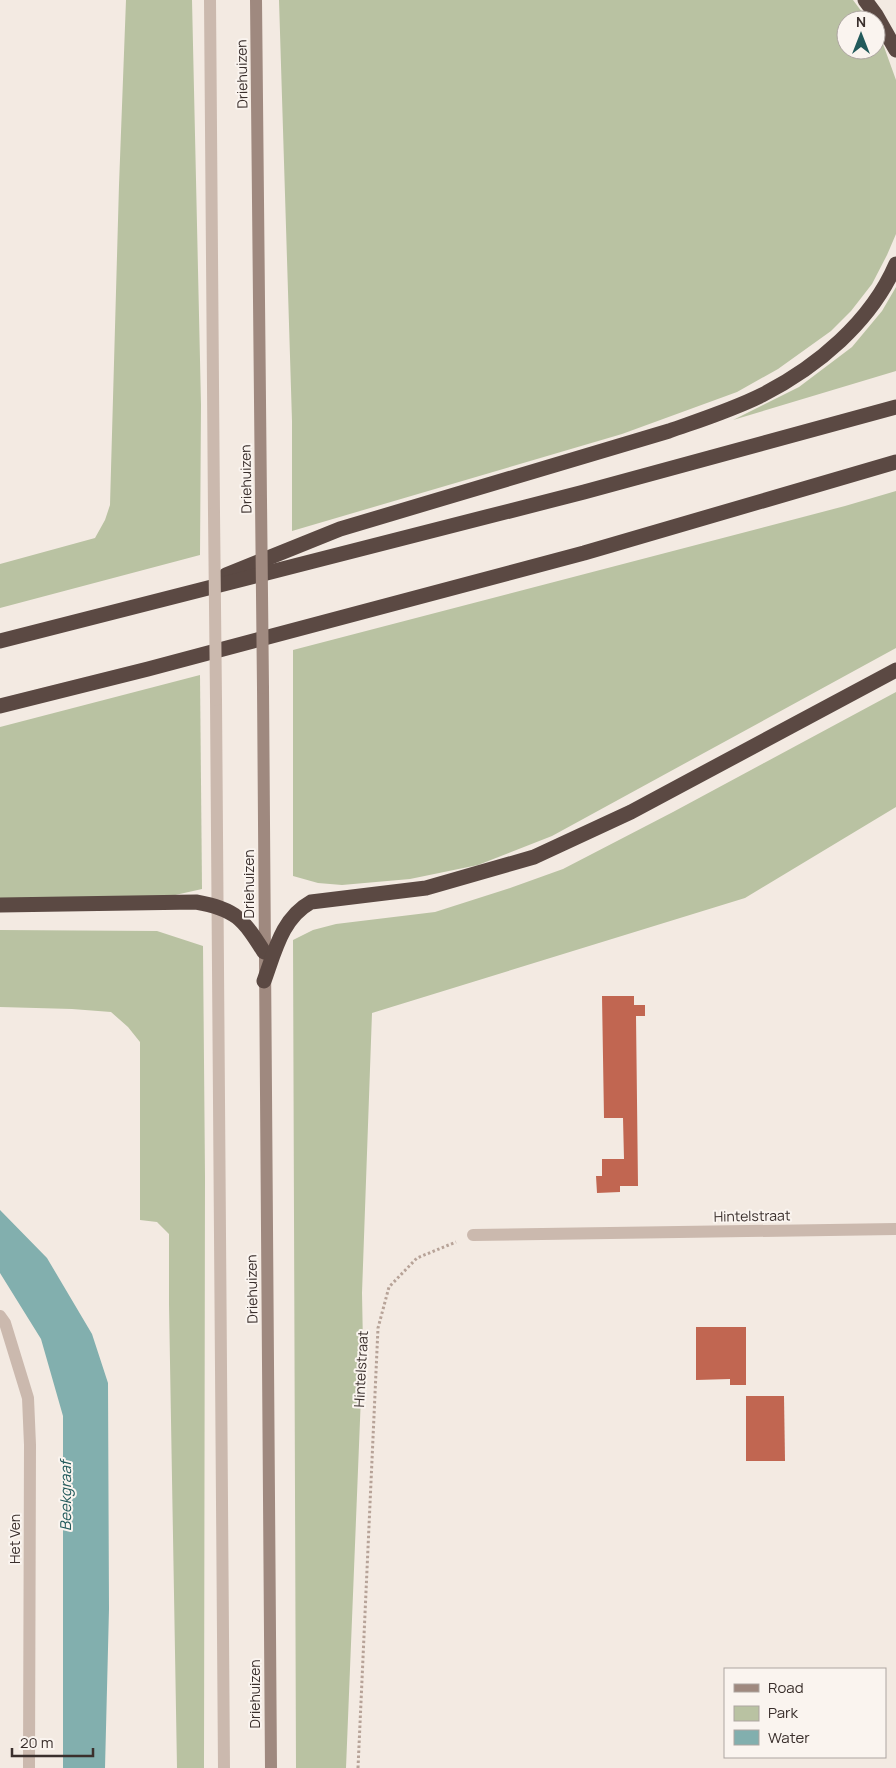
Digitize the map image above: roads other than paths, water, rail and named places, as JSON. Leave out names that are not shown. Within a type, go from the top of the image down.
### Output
[{"type":"highway","points":[[865,0],[876,14],[896,50]]},
{"type":"highway","points":[[169,597],[340,529],[669,431],[716,415],[762,395],[795,376],[825,355],[842,339],[878,298],[896,264]]},
{"type":"highway","points":[[0,641],[584,492],[896,407]]},
{"type":"highway","points":[[0,706],[148,669],[574,555],[896,462]]},
{"type":"highway","points":[[264,981],[284,926],[300,908],[311,902],[426,888],[534,857],[631,812],[896,670]]},
{"type":"highway","points":[[0,906],[196,902],[217,906],[233,913],[249,929],[264,952]]},
{"type":"main road","name":"Driehuizen","points":[[256,0],[271,1768]]},
{"type":"street","points":[[210,0],[224,1768]]},
{"type":"street","name":"Hintelstraat","points":[[473,1235],[896,1230]]},
{"type":"street","name":"Het Ven","points":[[0,1316],[5,1323],[28,1398],[30,1445],[29,1768]]},
{"type":"water","name":"Beekgraaf","points":[[0,1210],[47,1258],[92,1334],[108,1383],[109,1609],[105,1768],[63,1768],[63,1416],[41,1339],[0,1273]]}]
